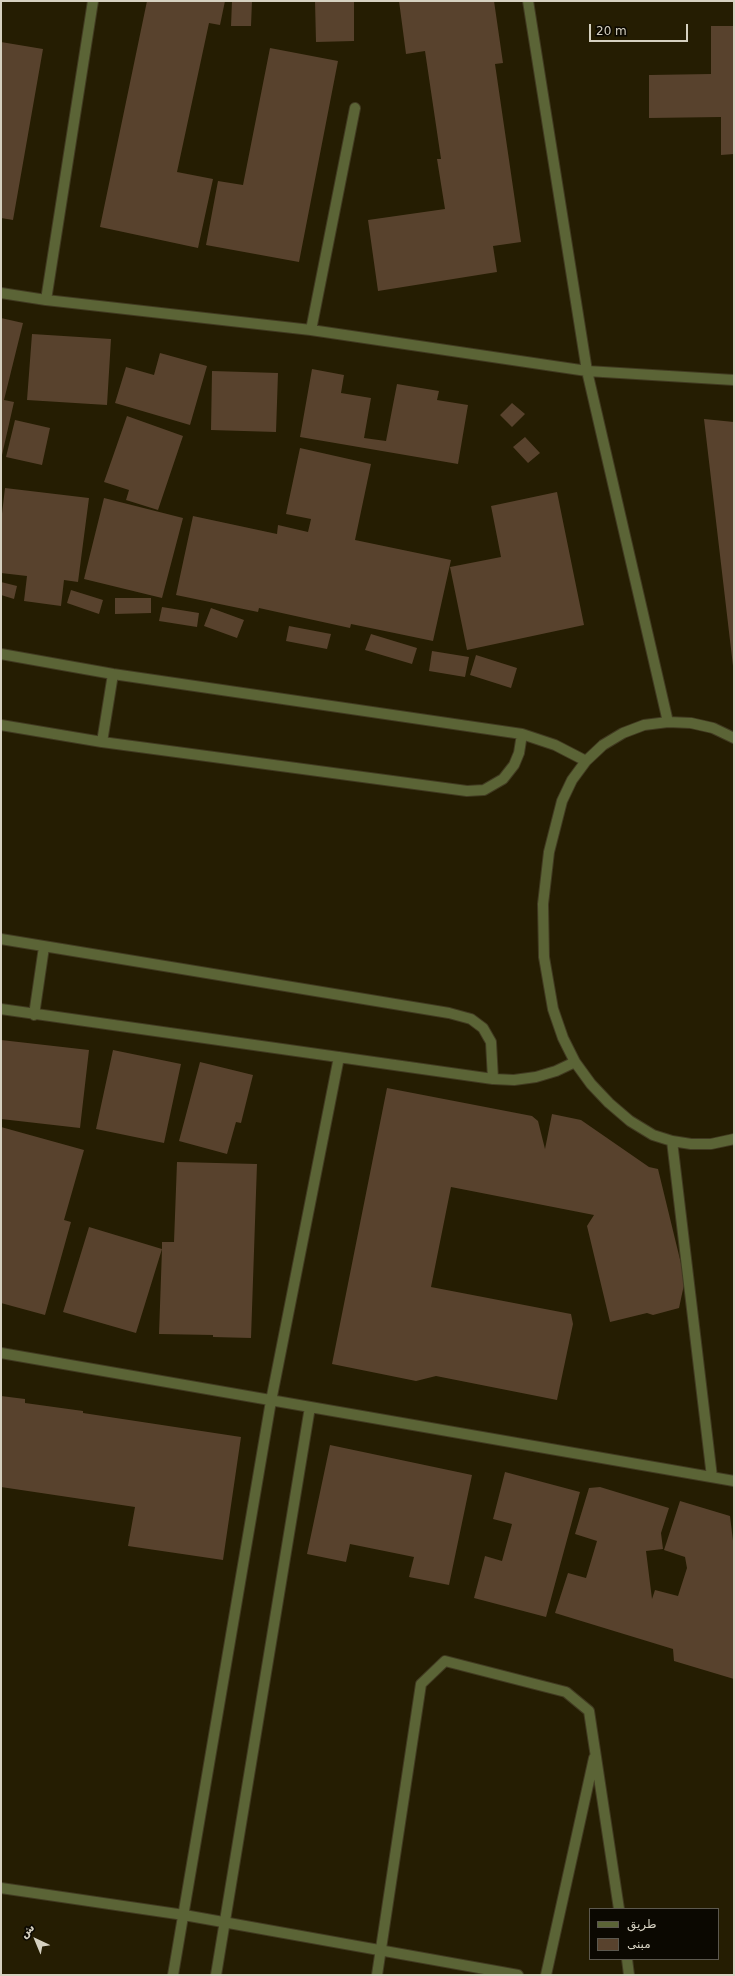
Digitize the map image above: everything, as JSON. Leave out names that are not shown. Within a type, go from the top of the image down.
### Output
[{"type":"street","points":[[46,300],[93,1]]},
{"type":"street","points":[[528,1],[587,371],[668,722]]},
{"type":"street","points":[[311,330],[355,108]]},
{"type":"street","points":[[1,293],[46,300],[311,330],[587,371],[734,380]]},
{"type":"street","points":[[1,654],[113,674],[522,734],[555,745],[586,761]]},
{"type":"street","points":[[102,742],[113,674]]},
{"type":"street","points":[[734,738],[713,728],[691,723],[668,722],[644,725],[623,733],[603,745],[586,761],[572,780],[562,801],[549,852],[543,904],[544,957],[552,1010],[563,1038],[576,1062],[591,1084],[609,1103],[630,1121],[653,1135],[672,1141],[691,1144],[711,1144],[734,1139]]},
{"type":"street","points":[[1,725],[102,742],[467,791],[484,790],[504,779],[514,765],[519,753],[522,734]]},
{"type":"street","points":[[1,939],[449,1013],[471,1019],[483,1028],[491,1042],[493,1079]]},
{"type":"street","points":[[34,1015],[44,947]]},
{"type":"street","points":[[1,1009],[34,1015],[493,1079],[514,1080],[536,1077],[556,1071],[576,1062]]},
{"type":"street","points":[[173,1975],[271,1400],[338,1057]]},
{"type":"street","points":[[672,1141],[712,1477]]},
{"type":"street","points":[[1,1353],[734,1481]]},
{"type":"street","points":[[216,1975],[310,1408]]},
{"type":"street","points":[[377,1975],[421,1684],[445,1661],[566,1692],[589,1711],[619,1908]]},
{"type":"street","points":[[546,1975],[595,1751]]},
{"type":"street","points":[[1,1888],[184,1915],[518,1975]]},
{"type":"street","points":[[627,1960],[629,1975]]},
{"type":"building","points":[[147,1],[225,1],[220,25],[209,23],[177,172],[213,179],[198,248],[100,227]]},
{"type":"building","points":[[232,1],[252,1],[251,26],[231,26]]},
{"type":"building","points":[[315,1],[354,1],[354,41],[316,42]]},
{"type":"building","points":[[399,1],[494,1],[503,63],[495,64],[521,242],[493,246],[497,272],[378,291],[368,220],[445,209],[437,159],[441,159],[425,51],[406,54]]},
{"type":"building","points":[[711,26],[734,26],[734,154],[721,155],[721,117],[649,118],[649,75],[711,74]]},
{"type":"building","points":[[1,42],[43,49],[13,220],[1,218]]},
{"type":"building","points":[[270,48],[338,61],[299,262],[206,245],[218,181],[243,185]]},
{"type":"building","points":[[1,318],[23,323],[4,400],[14,402],[2,455]]},
{"type":"building","points":[[32,334],[111,339],[107,405],[27,400]]},
{"type":"building","points":[[160,353],[207,366],[190,425],[115,403],[126,367],[154,375]]},
{"type":"building","points":[[312,369],[344,375],[341,393],[371,398],[364,438],[386,441],[397,384],[439,391],[437,400],[468,405],[458,464],[300,437]]},
{"type":"building","points":[[212,371],[278,373],[276,432],[211,430]]},
{"type":"building","points":[[512,403],[525,414],[512,427],[500,415]]},
{"type":"building","points":[[127,416],[183,436],[158,510],[126,500],[129,490],[104,482]]},
{"type":"building","points":[[704,419],[734,422],[734,666],[733,666]]},
{"type":"building","points":[[15,420],[50,428],[42,465],[6,457]]},
{"type":"building","points":[[525,437],[540,453],[528,463],[513,447]]},
{"type":"building","points":[[300,448],[371,464],[355,540],[451,560],[433,641],[351,624],[350,628],[259,608],[258,612],[176,595],[193,516],[277,534],[278,525],[308,532],[311,519],[286,514]]},
{"type":"building","points":[[5,488],[89,498],[78,582],[64,580],[61,606],[24,601],[27,576],[1,573],[1,522]]},
{"type":"building","points":[[557,492],[584,625],[467,650],[450,567],[501,557],[491,506]]},
{"type":"building","points":[[104,498],[183,518],[162,598],[84,579]]},
{"type":"building","points":[[1,582],[17,586],[14,599],[1,595]]},
{"type":"building","points":[[71,590],[103,600],[99,614],[67,603]]},
{"type":"building","points":[[115,598],[151,598],[151,613],[115,614]]},
{"type":"building","points":[[162,607],[199,613],[197,627],[159,621]]},
{"type":"building","points":[[211,608],[244,620],[237,638],[204,626]]},
{"type":"building","points":[[289,626],[331,634],[327,649],[286,641]]},
{"type":"building","points":[[371,634],[417,648],[412,664],[365,650]]},
{"type":"building","points":[[432,651],[469,657],[465,677],[429,671]]},
{"type":"building","points":[[476,655],[517,668],[511,688],[470,675]]},
{"type":"building","points":[[1,1040],[89,1050],[80,1128],[1,1119]]},
{"type":"building","points":[[113,1050],[181,1064],[164,1143],[96,1129]]},
{"type":"building","points":[[200,1062],[253,1075],[241,1123],[236,1122],[227,1154],[179,1141]]},
{"type":"building","points":[[387,1088],[532,1116],[538,1121],[545,1149],[552,1114],[581,1120],[649,1167],[658,1169],[685,1280],[679,1308],[653,1315],[647,1313],[610,1322],[587,1226],[594,1215],[451,1187],[431,1287],[571,1314],[573,1324],[557,1400],[436,1376],[416,1381],[332,1364]]},
{"type":"building","points":[[1,1127],[84,1150],[64,1220],[71,1222],[45,1315],[1,1303]]},
{"type":"building","points":[[177,1162],[257,1164],[251,1338],[213,1337],[213,1335],[159,1334],[162,1242],[174,1242]]},
{"type":"building","points":[[89,1227],[162,1249],[136,1333],[63,1312]]},
{"type":"building","points":[[1,1396],[25,1399],[25,1403],[83,1411],[83,1413],[241,1437],[223,1560],[128,1546],[135,1507],[1,1487]]},
{"type":"building","points":[[330,1445],[472,1475],[449,1585],[409,1577],[414,1557],[350,1544],[346,1562],[307,1554]]},
{"type":"building","points":[[505,1472],[580,1492],[546,1617],[474,1598],[485,1556],[502,1561],[512,1524],[493,1519]]},
{"type":"building","points":[[600,1487],[669,1508],[661,1533],[663,1549],[646,1551],[652,1599],[655,1590],[678,1596],[687,1568],[685,1557],[664,1550],[680,1501],[730,1516],[734,1549],[734,1679],[674,1661],[673,1649],[555,1613],[568,1573],[586,1578],[597,1541],[575,1534],[589,1488]]}]
